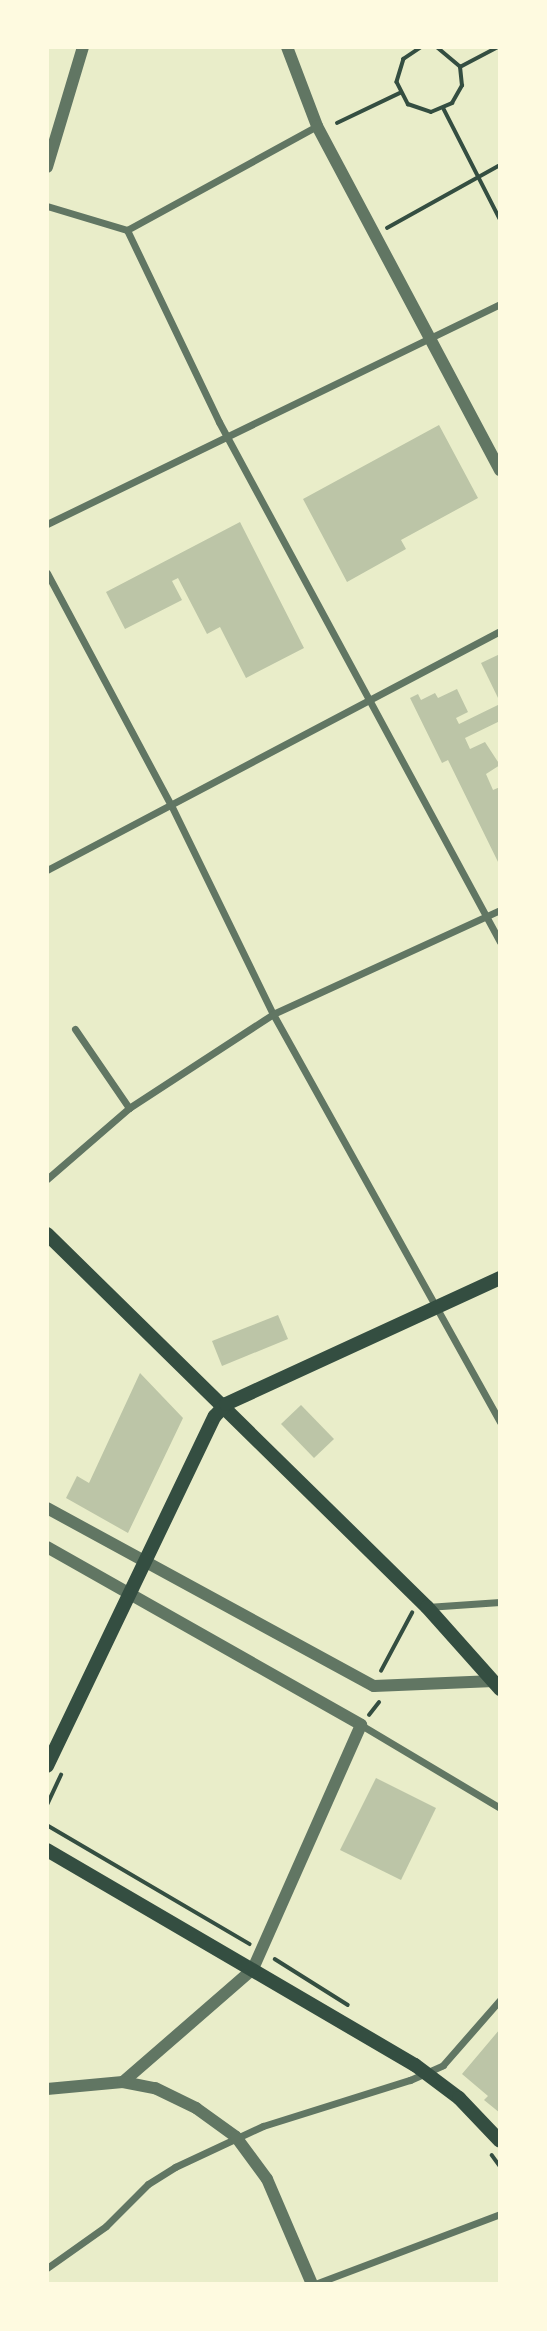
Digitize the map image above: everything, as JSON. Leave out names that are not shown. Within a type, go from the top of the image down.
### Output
[{"type":"main road","points":[[47,1234],[226,1404],[424,1603],[497,1685]]},
{"type":"main road","points":[[47,1766],[215,1416],[226,1404],[500,1278]]},
{"type":"main road","points":[[47,1850],[427,2074],[459,2098],[500,2141]]},
{"type":"street","points":[[47,167],[83,47]]},
{"type":"street","points":[[287,47],[317,126],[500,470]]},
{"type":"street","points":[[47,206],[127,230],[317,126]]},
{"type":"street","points":[[127,230],[227,437],[500,942]]},
{"type":"street","points":[[47,524],[431,340],[500,304]]},
{"type":"street","points":[[47,573],[171,805],[273,1014],[438,1306],[500,1422]]},
{"type":"street","points":[[47,870],[500,631]]},
{"type":"street","points":[[47,1180],[129,1108],[273,1014],[500,910]]},
{"type":"street","points":[[75,1029],[129,1108]]},
{"type":"street","points":[[47,1508],[374,1686],[497,1685]]},
{"type":"street","points":[[47,1547],[361,1725],[500,1808]]},
{"type":"street","points":[[424,1603],[498,1601]]},
{"type":"street","points":[[123,2082],[253,1969],[361,1725]]},
{"type":"street","points":[[47,2268],[106,2227],[148,2184],[236,2137],[427,2074],[443,2065],[500,2000]]},
{"type":"street","points":[[47,2089],[123,2082],[177,2098],[236,2137],[267,2179],[314,2284],[500,2214]]},
{"type":"path","points":[[422,47],[412,49],[398,70],[400,93],[419,110],[444,109],[458,95],[460,66]]},
{"type":"path","points":[[436,47],[460,66]]},
{"type":"path","points":[[460,66],[498,47]]},
{"type":"path","points":[[337,123],[400,93]]},
{"type":"path","points":[[444,109],[500,219]]},
{"type":"path","points":[[376,234],[500,165]]},
{"type":"path","points":[[374,1686],[424,1603]]},
{"type":"path","points":[[361,1725],[394,1685]]},
{"type":"path","points":[[47,1825],[261,1950],[354,2008]]},
{"type":"building","points":[[439,425],[478,498],[401,540],[406,549],[347,582],[303,499]]},
{"type":"building","points":[[240,522],[304,648],[246,678],[220,627],[207,634],[178,578],[172,581],[182,600],[125,629],[106,592]]},
{"type":"building","points":[[500,654],[500,702],[481,663]]},
{"type":"building","points":[[457,689],[468,712],[456,718],[459,724],[500,704],[500,721],[465,738],[470,749],[485,742],[500,765],[486,774],[493,790],[500,787],[500,866],[448,760],[442,763],[410,698],[418,694],[421,700],[435,693],[438,698]]},
{"type":"building","points":[[278,1315],[288,1339],[222,1366],[212,1341]]},
{"type":"building","points":[[140,1373],[183,1418],[128,1533],[66,1498],[77,1476],[89,1483]]},
{"type":"building","points":[[301,1405],[334,1439],[314,1458],[281,1424]]},
{"type":"building","points":[[376,1778],[436,1808],[401,1880],[340,1850]]},
{"type":"building","points":[[500,2029],[500,2113],[484,2100],[488,2096],[462,2074]]}]
